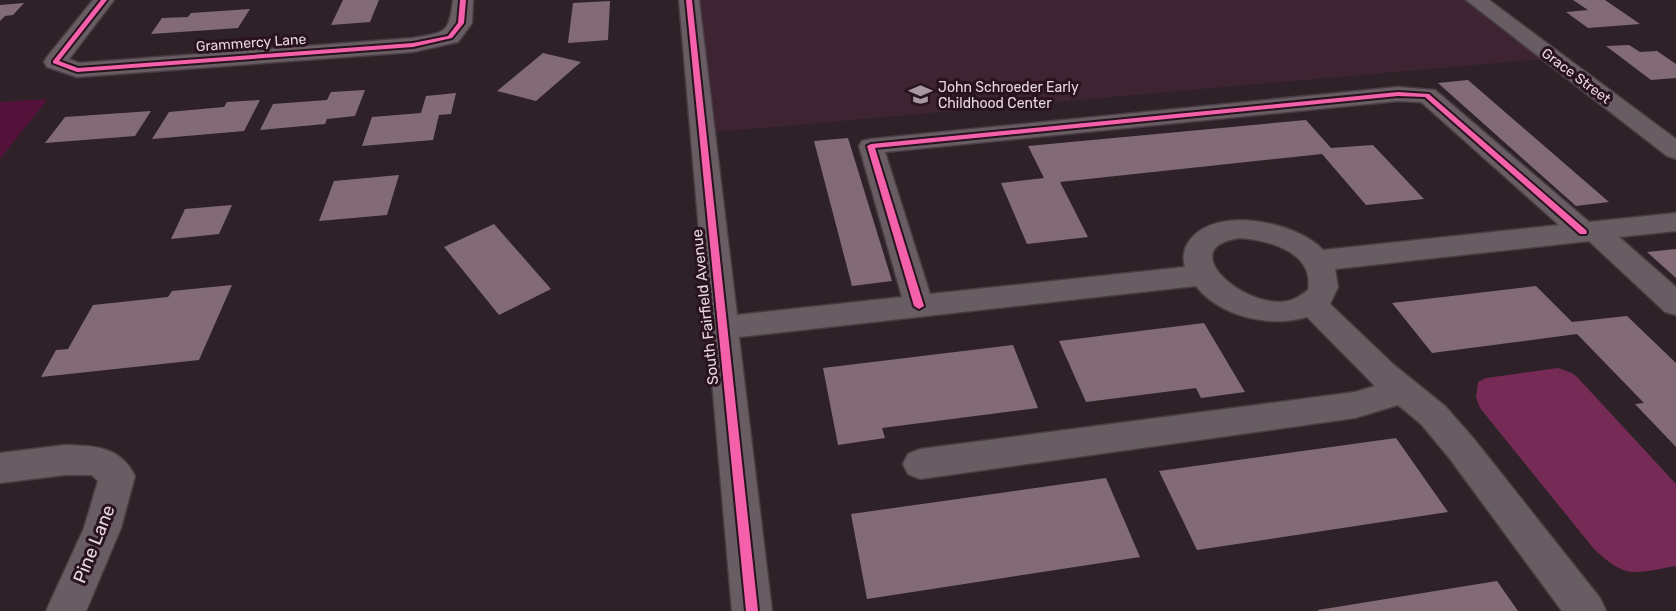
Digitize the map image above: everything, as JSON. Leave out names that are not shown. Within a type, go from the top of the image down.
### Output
[{"type":"street","name":"Grammercy Lane","points":[[104,0],[55,62],[77,70],[413,45],[450,37],[461,23],[463,0]]},
{"type":"street","name":"South Fairfield Avenue","points":[[688,0],[752,611]]},
{"type":"street","name":"Grace Street","points":[[1476,0],[1676,152]]},
{"type":"street","points":[[919,306],[871,146],[1398,94],[1427,95],[1676,304]]},
{"type":"street","points":[[1316,261],[1676,222]]},
{"type":"street","points":[[1225,230],[1257,230],[1290,241],[1316,261],[1322,273],[1324,285],[1321,295],[1312,304],[1282,312],[1263,310],[1227,297],[1203,275],[1198,263],[1198,252],[1203,243],[1212,235],[1225,230]]},
{"type":"street","points":[[722,328],[1203,275]]},
{"type":"street","points":[[1312,304],[1383,374],[1433,415],[1462,449],[1586,611]]},
{"type":"street","points":[[920,464],[1354,405],[1403,390]]},
{"type":"street","name":"Pine Lane","points":[[0,468],[65,460],[100,461],[117,476],[114,493],[99,535],[66,611]]},
{"type":"shaded area","name":"John Schroeder Early Childhood Center","points":[[699,0],[1465,0],[1542,59],[716,132]]},
{"type":"shaded area","points":[[48,99],[0,159],[0,102]]},
{"type":"shaded area","points":[[1558,368],[1577,377],[1676,484],[1676,566],[1632,572],[1623,570],[1605,559],[1594,549],[1480,408],[1476,397],[1478,382],[1486,378]]},
{"type":"building","points":[[343,0],[379,0],[370,22],[331,25]]},
{"type":"building","points":[[1573,0],[1605,0],[1640,24],[1588,28],[1566,12],[1588,10]]},
{"type":"building","points":[[610,1],[608,40],[568,43],[573,3]]},
{"type":"building","points":[[24,3],[13,15],[5,16],[0,21],[0,5]]},
{"type":"building","points":[[250,9],[238,28],[151,34],[162,18],[188,17],[191,13]]},
{"type":"building","points":[[1629,45],[1640,52],[1657,51],[1676,64],[1676,78],[1651,80],[1606,46]]},
{"type":"building","points":[[543,53],[581,62],[536,101],[497,91]]},
{"type":"building","points":[[1468,80],[1609,202],[1576,206],[1438,83]]},
{"type":"building","points":[[365,90],[355,116],[327,119],[325,124],[260,130],[273,104],[327,100],[331,92]]},
{"type":"building","points":[[456,93],[451,114],[439,115],[433,140],[362,146],[372,117],[421,113],[426,96]]},
{"type":"building","points":[[260,100],[244,131],[152,139],[169,112],[224,107],[227,102]]},
{"type":"building","points":[[151,111],[135,136],[45,143],[65,117]]},
{"type":"building","points":[[1306,120],[1331,148],[1373,145],[1424,199],[1366,205],[1322,154],[1060,182],[1088,237],[1027,244],[1001,183],[1044,178],[1028,146]]},
{"type":"building","points":[[848,138],[892,281],[852,286],[814,141]]},
{"type":"building","points":[[399,175],[387,215],[319,221],[334,181]]},
{"type":"building","points":[[232,205],[219,234],[171,239],[185,209]]},
{"type":"building","points":[[494,224],[551,289],[499,315],[444,247]]},
{"type":"building","points":[[1676,249],[1676,278],[1647,252]]},
{"type":"building","points":[[232,285],[199,360],[41,377],[56,350],[68,349],[93,305],[168,297],[172,291]]},
{"type":"building","points":[[1536,286],[1572,322],[1627,316],[1676,363],[1676,447],[1635,404],[1644,403],[1577,334],[1432,353],[1392,303]]},
{"type":"building","points":[[1204,323],[1245,392],[1201,398],[1196,388],[1086,402],[1059,341]]},
{"type":"building","points":[[1013,345],[1038,408],[882,428],[885,438],[838,445],[823,368]]},
{"type":"building","points":[[1396,438],[1448,512],[1197,550],[1159,471]]},
{"type":"building","points":[[1106,478],[1140,557],[867,599],[851,514]]},
{"type":"building","points":[[1497,581],[1518,611],[1318,611],[1318,610]]},
{"type":"cycle path","points":[[104,0],[55,62],[77,70],[413,45],[450,37],[461,23],[463,0]]},
{"type":"cycle path","points":[[689,0],[752,611]]},
{"type":"cycle path","points":[[919,306],[871,146],[1398,94],[1427,95],[1583,232]]},
{"type":"place","name":"John Schroeder Early Childhood Center","points":[[920,95]]}]
